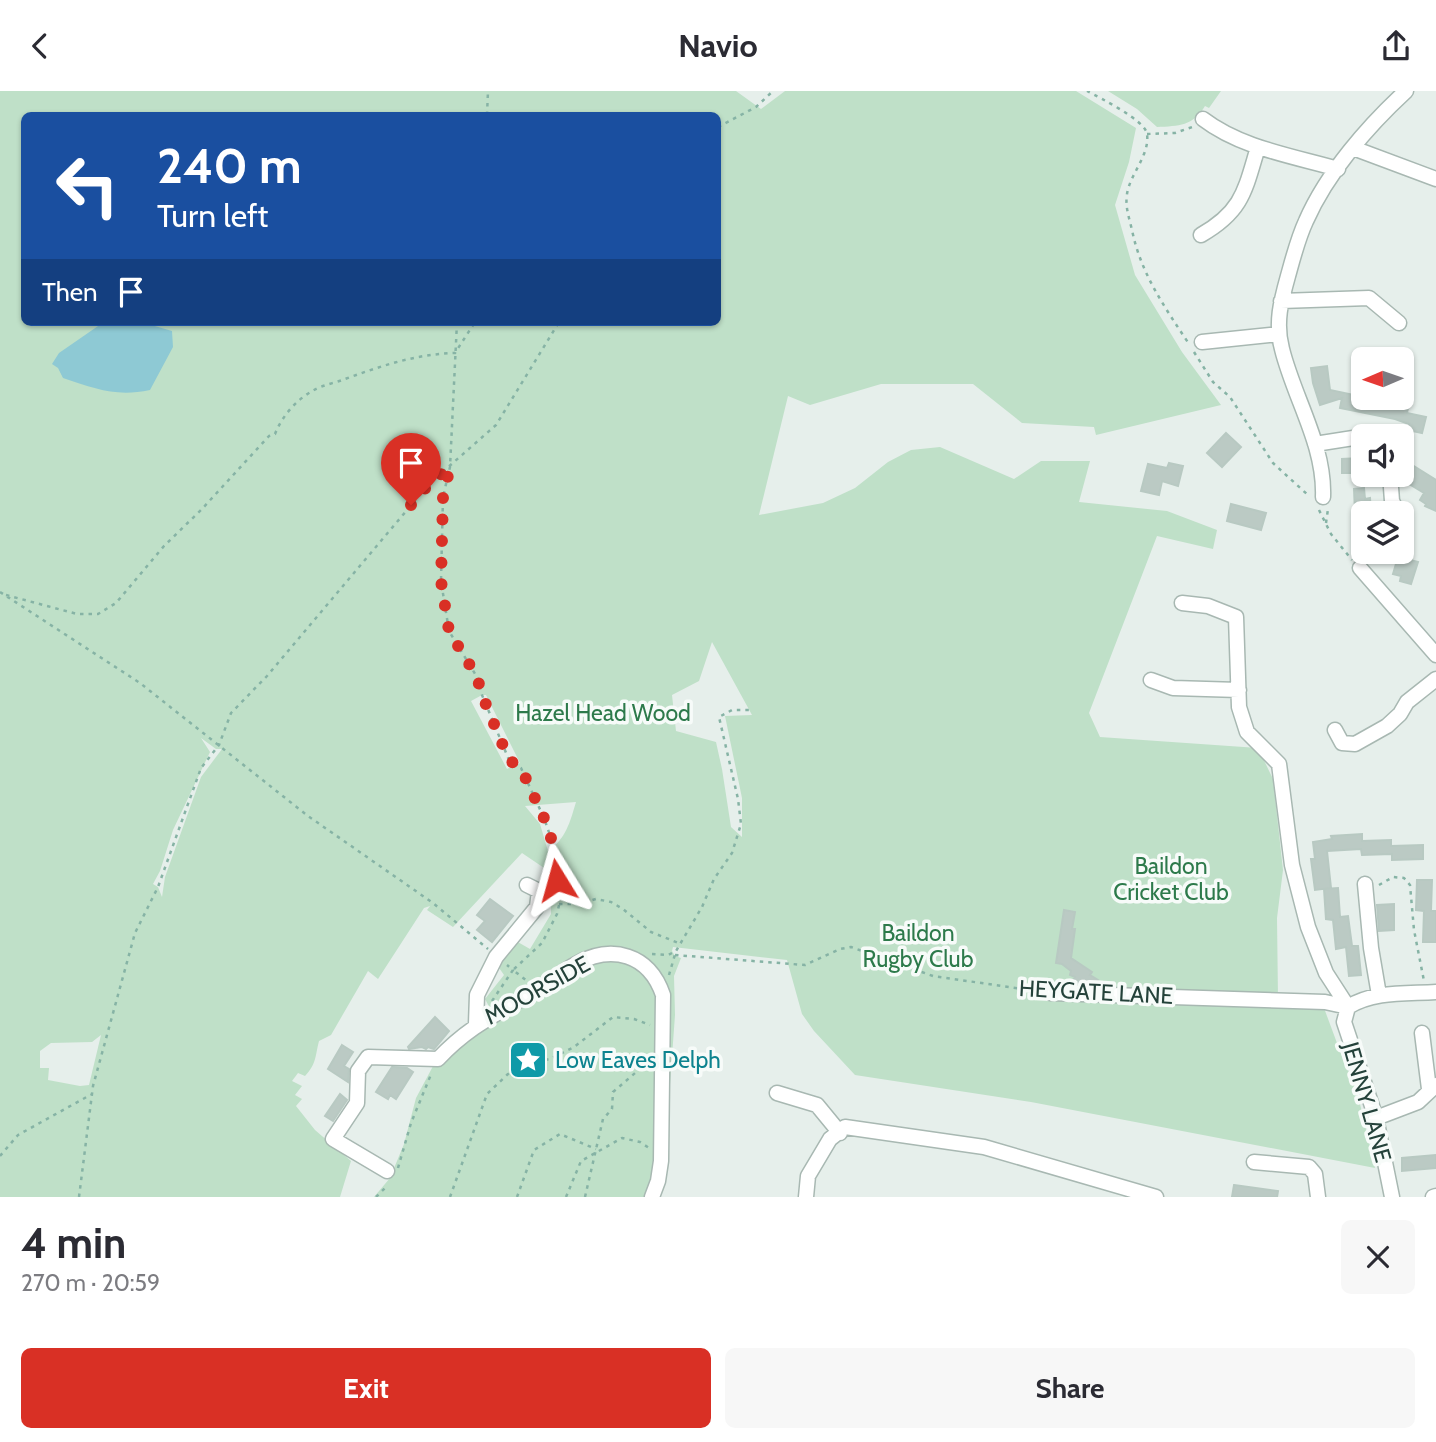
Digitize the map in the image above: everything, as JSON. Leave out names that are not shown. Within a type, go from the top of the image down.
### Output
[{"type":"street","points":[[1323,497],[1322,474],[1315,444],[1287,367],[1279,334],[1281,301],[1306,220],[1315,202],[1353,148],[1398,93]]},
{"type":"street","points":[[1198,124],[1212,125],[1258,147],[1338,169]]},
{"type":"street","points":[[1201,235],[1222,223],[1243,195],[1258,147]]},
{"type":"street","points":[[1353,148],[1436,179]]},
{"type":"street","points":[[1281,301],[1369,298],[1399,323]]},
{"type":"street","points":[[1202,342],[1279,334]]},
{"type":"street","points":[[1315,444],[1351,438]]},
{"type":"street","points":[[1360,568],[1436,656]]},
{"type":"street","points":[[1182,603],[1208,605],[1236,618],[1239,706],[1247,731],[1279,764],[1293,865],[1308,927],[1326,973],[1348,1007],[1363,998],[1379,995],[1431,993]]},
{"type":"street","points":[[1335,730],[1342,743],[1355,744],[1387,726],[1408,702],[1436,679]]},
{"type":"street","points":[[1151,681],[1173,688],[1239,690]]},
{"type":"street","points":[[476,1024],[477,995],[496,957],[537,907],[539,891],[527,885]]},
{"type":"street","points":[[1366,890],[1371,948],[1379,995]]},
{"type":"street","name":"MOORSIDE","points":[[438,1059],[476,1024],[537,990],[578,963],[600,955],[621,954],[640,963],[653,975],[663,995]]},
{"type":"street","name":"HEYGATE LANE","points":[[1050,993],[1325,1002],[1348,1007]]},
{"type":"street","points":[[652,1197],[660,1169],[663,995]]},
{"type":"street","name":"JENNY LANE","points":[[1348,1007],[1344,1022],[1376,1118],[1392,1197]]},
{"type":"street","points":[[1376,1118],[1418,1102],[1433,1087],[1422,1033]]},
{"type":"street","points":[[393,1173],[333,1139],[357,1103],[358,1071],[368,1057],[438,1059]]},
{"type":"street","points":[[777,1093],[817,1105],[840,1133]]},
{"type":"street","points":[[806,1197],[808,1176],[830,1139],[845,1127],[984,1147],[1156,1197]]},
{"type":"street","points":[[1254,1162],[1309,1167],[1315,1174],[1318,1197]]},
{"type":"path","points":[[487,112],[488,91]]},
{"type":"path","points":[[721,125],[756,107],[773,91]]},
{"type":"path","points":[[1087,91],[1135,119],[1147,134],[1138,168],[1128,187],[1125,204],[1136,254],[1150,283],[1213,382],[1230,397],[1273,463],[1305,492]]},
{"type":"path","points":[[1147,134],[1198,124]]},
{"type":"path","points":[[457,326],[450,467],[443,497],[441,581],[449,631],[477,677],[509,760],[521,768],[544,818],[551,838],[559,904],[557,914],[541,943],[513,970],[491,1003]]},
{"type":"path","points":[[455,353],[472,326]]},
{"type":"path","points":[[79,1197],[93,1094],[135,933],[158,887],[201,768],[219,745],[231,713],[267,676],[429,484],[496,425],[557,326]]},
{"type":"path","points":[[1,593],[77,614],[98,614],[116,603],[164,546],[269,436],[275,434],[288,411],[314,390],[400,361],[435,353],[455,353]]},
{"type":"path","points":[[1326,524],[1336,541],[1360,568]]},
{"type":"path","points":[[1,593],[140,683],[308,816],[433,903],[537,990]]},
{"type":"path","points":[[663,995],[681,944],[714,879],[732,853],[741,824],[719,717],[732,710],[751,710]]},
{"type":"path","points":[[1366,890],[1393,877],[1404,878],[1410,885],[1414,930],[1431,993]]},
{"type":"path","points":[[559,904],[578,904],[596,899],[611,902],[650,932],[681,944]]},
{"type":"path","name":"HEYGATE LANE","points":[[677,954],[805,965],[840,949],[851,947],[933,976],[1050,993]]},
{"type":"path","points":[[450,1197],[487,1094],[508,1074],[574,1047],[613,1017],[634,1019],[663,1036],[647,1065],[613,1092],[612,1109],[603,1119],[585,1197]]},
{"type":"path","points":[[376,1197],[393,1173],[438,1059]]},
{"type":"path","points":[[0,1156],[18,1135],[93,1094]]},
{"type":"path","points":[[517,1197],[534,1150],[560,1133],[596,1150]]},
{"type":"path","points":[[566,1197],[581,1161],[596,1150],[622,1138],[640,1142],[652,1149],[660,1169]]},
{"type":"green space","points":[[0,91],[736,91],[761,109],[785,91],[1076,91],[1136,128],[1129,162],[1115,205],[1135,275],[1182,352],[1221,405],[1096,435],[1094,427],[1022,423],[973,384],[881,384],[810,405],[788,396],[759,515],[823,503],[855,488],[888,462],[911,450],[940,447],[1014,479],[1041,461],[1090,461],[1079,502],[1167,511],[1217,530],[1213,549],[1157,536],[1089,713],[1100,737],[1258,748],[1273,779],[1283,870],[1277,918],[1278,998],[1227,995],[1224,991],[1041,991],[1046,997],[1324,1008],[1347,1070],[1353,1074],[1375,1168],[1031,1102],[855,1075],[802,1014],[787,960],[673,947],[675,956],[681,958],[674,976],[675,1015],[667,1126],[650,1197],[374,1197],[390,1178],[404,1144],[416,1098],[440,1053],[492,1012],[485,999],[504,975],[495,962],[516,941],[530,949],[551,914],[550,872],[522,853],[453,927],[427,910],[430,906],[424,908],[378,979],[368,971],[331,1035],[319,1041],[309,1071],[305,1076],[298,1073],[292,1081],[302,1086],[295,1095],[302,1099],[296,1106],[315,1130],[351,1161],[340,1197],[0,1197]],"holes":[[[712,642],[752,715],[725,716],[742,798],[742,837],[731,827],[716,742],[676,731],[672,695],[699,681]],[[486,695],[520,763],[507,769],[471,701]],[[201,738],[216,749],[222,749],[201,777],[165,877],[162,897],[158,887],[153,884],[173,830],[210,752]],[[576,802],[563,835],[548,851],[540,824],[525,806]],[[101,1035],[89,1085],[48,1080],[49,1068],[40,1068],[40,1051],[51,1043],[92,1042]]]},
{"type":"green space","points":[[1108,91],[1221,91],[1209,108],[1205,106],[1196,118],[1179,125],[1157,127],[1137,109]]},
{"type":"water","points":[[98,326],[155,326],[172,331],[173,347],[150,390],[116,392],[63,378],[58,368],[52,364],[59,353]]},
{"type":"building","points":[[1327,366],[1330,390],[1351,394],[1351,410],[1408,410],[1407,413],[1426,417],[1422,433],[1414,431],[1414,424],[1340,408],[1342,398],[1320,405],[1311,368]]},
{"type":"building","points":[[1226,433],[1241,447],[1222,467],[1207,453]]},
{"type":"building","points":[[1351,458],[1351,473],[1342,473],[1342,459]]},
{"type":"building","points":[[1169,463],[1183,466],[1178,486],[1162,481],[1159,495],[1141,491],[1148,464],[1167,468]]},
{"type":"building","points":[[1414,466],[1436,480],[1436,511],[1425,506],[1420,500],[1424,493],[1414,487]]},
{"type":"building","points":[[1364,488],[1365,499],[1370,498],[1370,501],[1354,501],[1354,489]]},
{"type":"building","points":[[1231,504],[1266,513],[1261,530],[1227,521]]},
{"type":"building","points":[[1418,562],[1411,584],[1400,581],[1401,576],[1393,574],[1396,564]]},
{"type":"building","points":[[1362,834],[1362,841],[1391,840],[1391,846],[1423,845],[1423,859],[1392,860],[1392,854],[1362,855],[1361,849],[1327,851],[1331,888],[1315,890],[1311,859],[1315,859],[1313,842],[1332,839],[1331,836]]},
{"type":"building","points":[[1417,880],[1432,880],[1431,911],[1436,911],[1436,942],[1423,942],[1424,911],[1416,910]]},
{"type":"building","points":[[1338,888],[1340,917],[1348,916],[1352,946],[1358,946],[1361,975],[1349,976],[1346,947],[1336,949],[1333,920],[1326,919],[1324,889]]},
{"type":"building","points":[[490,899],[513,916],[492,942],[477,930],[485,921],[477,915]]},
{"type":"building","points":[[1394,904],[1394,930],[1379,931],[1377,905]]},
{"type":"building","points":[[1064,910],[1075,912],[1071,958],[1092,972],[1090,975],[1098,980],[1094,985],[1072,982],[1075,977],[1070,975],[1071,971],[1056,963]]},
{"type":"building","points":[[435,1017],[449,1031],[434,1049],[409,1049],[408,1047]]},
{"type":"building","points":[[342,1045],[353,1052],[344,1066],[349,1069],[348,1082],[328,1069]]},
{"type":"building","points":[[392,1067],[407,1068],[413,1072],[396,1099],[390,1095],[388,1099],[376,1092]]},
{"type":"building","points":[[340,1094],[347,1100],[333,1121],[325,1116]]},
{"type":"building","points":[[1436,1155],[1436,1168],[1402,1171],[1402,1158]]},
{"type":"building","points":[[1234,1185],[1278,1191],[1277,1197],[1232,1197]]},
{"type":"place","name":"Low Eaves Delph","points":[[528,1060]]},
{"type":"route","points":[[411,505],[429,484],[450,467],[443,497],[441,581],[449,631],[477,677],[509,760],[521,768],[544,818],[551,838],[557,880]]},
{"type":"park label","name":"Hazel Head Wood","points":[[603,713]]},
{"type":"park label","name":"Baildon Cricket Club","points":[[1171,879]]},
{"type":"park label","name":"Baildon Rugby Club","points":[[918,946]]}]
